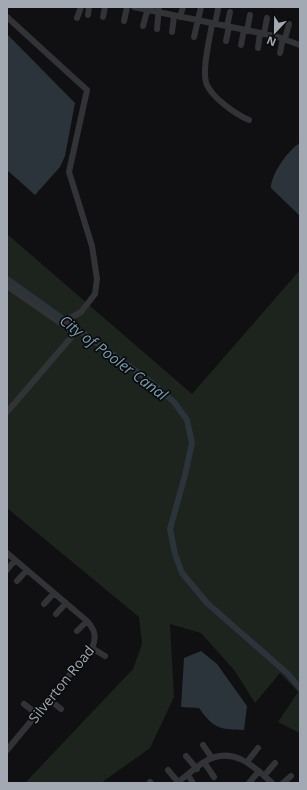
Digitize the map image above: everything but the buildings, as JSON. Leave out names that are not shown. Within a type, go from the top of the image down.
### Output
[{"type":"street","points":[[77,18],[80,7]]},
{"type":"street","points":[[88,15],[90,7]]},
{"type":"street","points":[[103,17],[105,7]]},
{"type":"street","points":[[124,21],[127,7]]},
{"type":"street","points":[[134,7],[159,10],[178,17],[245,30],[284,39],[300,45]]},
{"type":"street","points":[[172,32],[183,7]]},
{"type":"street","points":[[194,37],[201,7]]},
{"type":"street","points":[[143,26],[148,8]]},
{"type":"street","points":[[218,9],[205,72],[206,85],[225,106],[249,120]]},
{"type":"street","points":[[157,29],[159,10]]},
{"type":"street","points":[[226,41],[230,12]]},
{"type":"street","points":[[241,45],[250,15]]},
{"type":"street","points":[[7,17],[87,90],[69,172],[92,246],[97,280],[95,294],[81,312],[61,323]]},
{"type":"street","points":[[258,48],[267,18]]},
{"type":"street","points":[[280,53],[289,24]]},
{"type":"street","points":[[7,286],[75,333],[7,412]]},
{"type":"street","name":"Silverton Road","points":[[7,553],[87,621],[93,628],[95,634],[95,641],[92,648],[7,750]]},
{"type":"street","points":[[7,570],[15,560]]},
{"type":"street","points":[[17,581],[27,570]]},
{"type":"street","points":[[44,604],[54,593]]},
{"type":"street","points":[[56,614],[66,603]]},
{"type":"street","points":[[77,631],[87,621]]},
{"type":"street","points":[[92,648],[105,656]]},
{"type":"street","points":[[50,699],[61,709]]},
{"type":"street","points":[[24,704],[37,714]]},
{"type":"street","points":[[203,745],[212,758]]},
{"type":"street","points":[[248,762],[258,748]]},
{"type":"street","points":[[186,756],[196,769]]},
{"type":"street","points":[[168,770],[177,783],[204,762],[212,758],[231,756],[248,762],[272,783]]},
{"type":"street","points":[[204,762],[214,777]]},
{"type":"street","points":[[264,776],[275,763]]},
{"type":"street","points":[[249,783],[259,771]]},
{"type":"street","points":[[188,775],[193,783]]},
{"type":"street","points":[[283,783],[291,776]]},
{"type":"shaded area","points":[[7,34],[75,103],[65,156],[60,167],[35,195],[7,170]]},
{"type":"shaded area","points":[[300,143],[300,216],[271,188],[277,169],[290,151]]},
{"type":"shaded area","points":[[7,234],[192,394],[300,270],[300,733],[278,722],[298,692],[280,673],[255,703],[235,671],[201,633],[170,624],[174,697],[150,748],[101,783],[25,783],[133,669],[142,644],[139,617],[7,508]]},
{"type":"shaded area","points":[[201,651],[217,664],[247,706],[244,730],[223,728],[213,724],[199,708],[181,707],[184,658]]},
{"type":"waterway","name":"City of Pooler Canal","points":[[7,279],[147,379],[174,402],[187,420],[192,443],[170,529],[175,554],[182,573],[207,603],[288,674],[300,688]]}]
